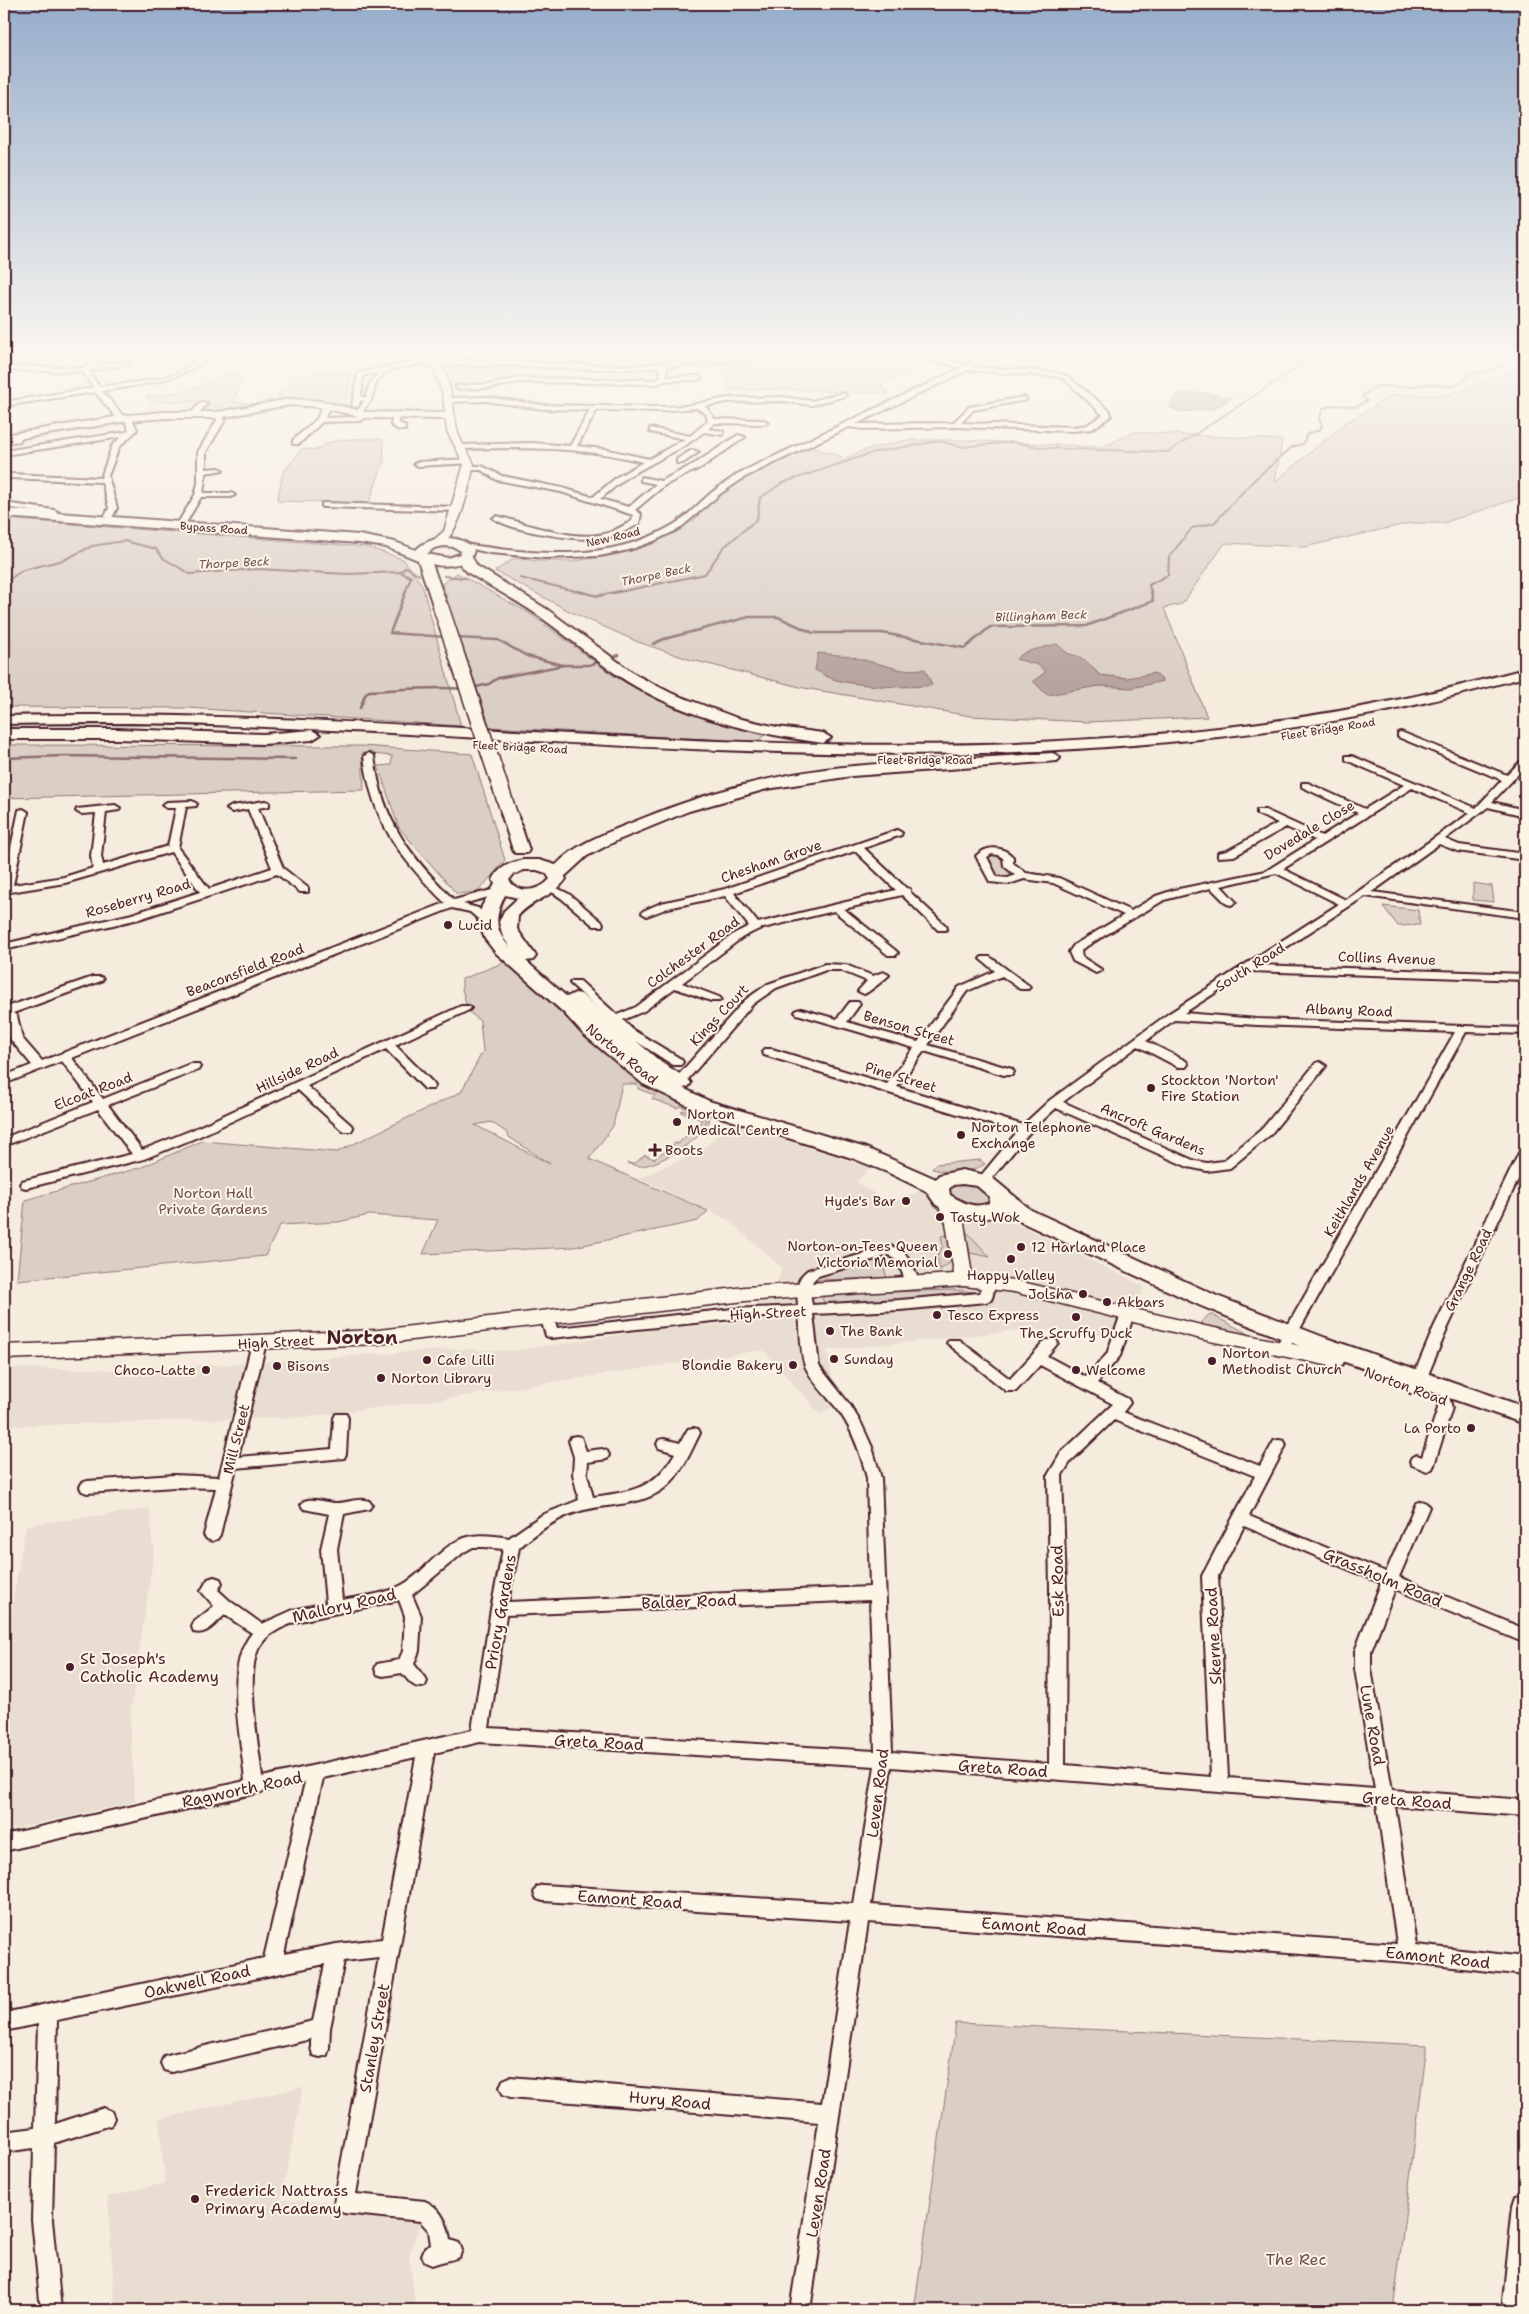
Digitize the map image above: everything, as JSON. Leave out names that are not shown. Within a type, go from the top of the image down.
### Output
[{"type":"main road","points":[[469,464],[449,532],[422,550],[422,557],[434,583],[521,850],[548,881]]},
{"type":"main road","name":"Bypass Road","points":[[4,506],[54,512],[109,516],[182,524],[359,540],[387,544],[441,562],[462,553],[448,542],[433,544],[410,543],[363,535],[182,524],[4,513]]},
{"type":"main road","points":[[449,532],[472,569],[544,614],[611,664],[645,686],[706,713],[775,731],[857,742],[1042,746]]},
{"type":"main road","points":[[434,583],[440,571],[462,553]]},
{"type":"main road","name":"Fleet Bridge Road","points":[[170,719],[754,747],[904,750],[1042,746],[1167,737],[1281,724],[1423,699],[1525,672]]},
{"type":"main road","name":"Fleet Bridge Road","points":[[319,735],[734,758],[907,760],[1052,758],[1178,748],[1285,736],[1423,712],[1525,686]]},
{"type":"main road","points":[[4,714],[104,714],[170,719]]},
{"type":"main road","points":[[4,720],[170,719]]},
{"type":"main road","points":[[4,728],[171,729],[319,735]]},
{"type":"main road","points":[[4,734],[118,734],[264,738],[319,735]]},
{"type":"main road","name":"Norton Road","points":[[982,1180],[930,1173],[891,1156],[731,1106],[678,1072],[656,1067],[545,972],[512,939],[508,930],[508,920],[518,905],[578,855],[607,839],[665,814],[713,797],[766,784],[812,776],[902,767],[1052,758]]},
{"type":"main road","points":[[487,920],[491,906],[521,850]]},
{"type":"main road","points":[[503,882],[531,864],[548,881]]},
{"type":"main road","points":[[503,882],[512,892],[548,881]]},
{"type":"main road","name":"Norton Road","points":[[487,920],[491,935],[502,949],[569,1008],[604,1024],[650,1080],[688,1100],[728,1114],[859,1153],[918,1178],[932,1186],[953,1208],[996,1203],[1209,1301],[1286,1341],[1334,1360],[1525,1416]]},
{"type":"main road","points":[[954,1177],[942,1183],[953,1208],[964,1280]]},
{"type":"main road","points":[[982,1180],[996,1203]]},
{"type":"main road","name":"High Street","points":[[4,1352],[378,1337],[547,1316],[803,1288],[964,1280],[1014,1286],[1205,1333],[1286,1341]]},
{"type":"main road","name":"Norton Road","points":[[1286,1341],[1417,1384],[1444,1400],[1525,1426]]},
{"type":"street","points":[[109,464],[104,480],[113,508],[109,516]]},
{"type":"street","points":[[182,524],[199,495],[202,483],[202,464]]},
{"type":"street","points":[[418,464],[469,464],[507,480],[562,490],[630,510],[637,514],[636,522],[604,536],[581,537],[497,518]]},
{"type":"street","points":[[595,499],[623,476],[646,464]]},
{"type":"street","points":[[630,510],[662,483],[699,464]]},
{"type":"street","name":"New Road","points":[[462,553],[497,551],[534,556],[566,557],[619,549],[657,537],[683,523],[717,492],[742,475],[766,464]]},
{"type":"street","points":[[202,471],[219,470]]},
{"type":"street","points":[[653,475],[641,482],[662,483]]},
{"type":"street","points":[[10,476],[104,480]]},
{"type":"street","points":[[199,495],[231,495]]},
{"type":"street","points":[[325,505],[457,509]]},
{"type":"street","points":[[1406,740],[1508,778]]},
{"type":"street","points":[[369,756],[372,782],[390,830],[419,871],[454,906],[474,910],[487,920]]},
{"type":"street","points":[[1349,758],[1477,812]]},
{"type":"street","name":"South Road","points":[[982,1180],[1025,1130],[1054,1103],[1172,1016],[1348,904],[1477,812],[1525,762]]},
{"type":"street","points":[[1305,785],[1366,813]]},
{"type":"street","name":"Dovedale Close","points":[[1096,970],[1077,959],[1075,952],[1078,947],[1160,898],[1178,892],[1269,872],[1410,785]]},
{"type":"street","points":[[1485,803],[1525,813]]},
{"type":"street","points":[[167,805],[186,804],[173,848]]},
{"type":"street","points":[[232,808],[265,804]]},
{"type":"street","points":[[252,806],[278,870],[304,890]]},
{"type":"street","points":[[81,811],[115,808]]},
{"type":"street","points":[[99,871],[96,856],[100,809]]},
{"type":"street","points":[[23,812],[5,890],[58,881],[99,871],[173,848]]},
{"type":"street","points":[[1261,812],[1322,840]]},
{"type":"street","points":[[1222,855],[1230,854],[1286,823]]},
{"type":"street","name":"Chesham Grove","points":[[649,909],[728,892],[897,833]]},
{"type":"street","points":[[1438,840],[1457,848],[1525,857]]},
{"type":"street","points":[[857,847],[906,891],[942,928]]},
{"type":"street","points":[[173,848],[207,894]]},
{"type":"street","points":[[1274,869],[1348,904]]},
{"type":"street","name":"Roseberry Road","points":[[4,948],[135,917],[278,870]]},
{"type":"street","points":[[1023,876],[1064,883],[1132,915]]},
{"type":"street","points":[[548,881],[598,924]]},
{"type":"street","name":"Beaconsfield Road","points":[[4,1080],[454,906],[503,882]]},
{"type":"street","points":[[1213,884],[1232,902]]},
{"type":"street","name":"Colchester Road","points":[[604,1024],[640,1009],[739,935],[754,927],[906,891]]},
{"type":"street","points":[[728,892],[754,927]]},
{"type":"street","points":[[1364,893],[1382,897],[1525,915]]},
{"type":"street","points":[[836,908],[892,953]]},
{"type":"street","points":[[986,959],[1024,987]]},
{"type":"street","name":"Kings Court","points":[[678,1072],[749,1002],[772,986],[825,967],[842,967],[879,977],[864,990]]},
{"type":"street","name":"Collins Avenue","points":[[1248,968],[1525,977]]},
{"type":"street","points":[[890,1089],[963,989],[1003,972]]},
{"type":"street","points":[[4,1012],[97,979]]},
{"type":"street","points":[[576,982],[604,1024]]},
{"type":"street","points":[[674,984],[715,999]]},
{"type":"street","points":[[840,1023],[854,1004]]},
{"type":"street","name":"Hillside Road","points":[[26,1184],[140,1156],[300,1086],[465,1008]]},
{"type":"street","points":[[4,1012],[11,1016],[16,1039],[40,1066]]},
{"type":"street","name":"Benson Street","points":[[801,1012],[1008,1072]]},
{"type":"street","name":"Albany Road","points":[[1172,1016],[1257,1022],[1525,1031]]},
{"type":"street","name":"Keithlands Avenue","points":[[1286,1341],[1463,1028]]},
{"type":"street","points":[[1138,1042],[1182,1064]]},
{"type":"street","points":[[388,1044],[429,1086]]},
{"type":"street","name":"Pine Street","points":[[768,1052],[1025,1130]]},
{"type":"street","points":[[65,1057],[140,1156]]},
{"type":"street","name":"Ancroft Gardens","points":[[1054,1103],[1192,1164],[1216,1167],[1226,1165],[1266,1132],[1324,1064]]},
{"type":"street","name":"Elcoat Road","points":[[4,1142],[194,1067]]},
{"type":"street","points":[[300,1086],[347,1128]]},
{"type":"street","name":"Grange Road","points":[[1417,1384],[1440,1327],[1525,1153]]},
{"type":"street","name":"High Street","points":[[803,1288],[806,1278],[813,1273],[890,1250],[898,1252],[902,1257],[912,1282]]},
{"type":"street","name":"High Street","points":[[547,1316],[551,1333],[733,1314],[805,1311],[986,1297],[987,1282]]},
{"type":"street","name":"Leven Road","points":[[800,2310],[884,1759],[874,1478],[868,1449],[848,1413],[816,1374],[812,1366],[803,1288]]},
{"type":"street","points":[[1088,1384],[1114,1356],[1127,1314]]},
{"type":"street","name":"Mill Street","points":[[212,1535],[259,1343]]},
{"type":"street","points":[[954,1343],[1011,1387],[1051,1343]]},
{"type":"street","points":[[1039,1358],[1088,1384],[1118,1408],[1264,1474]]},
{"type":"street","points":[[1417,1461],[1427,1465],[1445,1408],[1444,1400]]},
{"type":"street","name":"Esk Road","points":[[1057,1772],[1058,1588],[1055,1475],[1066,1457],[1118,1408]]},
{"type":"street","points":[[230,1463],[339,1454],[342,1418]]},
{"type":"street","name":"Priory Gardens","points":[[480,1735],[499,1609],[512,1545],[540,1522],[587,1504],[641,1494],[660,1484],[684,1450],[693,1433]]},
{"type":"street","points":[[576,1441],[581,1457],[580,1474],[587,1504]]},
{"type":"street","points":[[664,1444],[684,1450]]},
{"type":"street","name":"Skerne Road","points":[[1220,1785],[1210,1576],[1279,1445]]},
{"type":"street","points":[[581,1457],[602,1455]]},
{"type":"street","points":[[87,1487],[174,1480],[181,1482],[225,1483]]},
{"type":"street","points":[[309,1506],[337,1509],[364,1505]]},
{"type":"street","name":"Lune Road","points":[[1408,1953],[1385,1798],[1363,1669],[1363,1651],[1421,1507]]},
{"type":"street","points":[[335,1608],[329,1549],[337,1509]]},
{"type":"street","name":"Grassholm Road","points":[[1240,1518],[1525,1636]]},
{"type":"street","name":"Mallory Road","points":[[254,1786],[243,1671],[249,1650],[261,1632],[279,1620],[403,1592],[418,1583],[459,1548],[471,1542],[483,1541],[512,1545]]},
{"type":"street","points":[[214,1583],[209,1591],[224,1606],[261,1632]]},
{"type":"street","points":[[403,1592],[413,1616],[411,1651],[405,1666]]},
{"type":"street","name":"Balder Road","points":[[499,1609],[878,1593]]},
{"type":"street","points":[[200,1627],[224,1606]]},
{"type":"street","points":[[383,1669],[405,1666]]},
{"type":"street","points":[[405,1666],[419,1681]]},
{"type":"street","name":"Greta Road","points":[[480,1735],[884,1759],[1525,1808]]},
{"type":"street","name":"Ragworth Road","points":[[4,1843],[480,1735]]},
{"type":"street","name":"Stanley Street","points":[[426,1748],[344,2203],[425,2211],[438,2227],[442,2252]]},
{"type":"street","points":[[272,1965],[316,1773]]},
{"type":"street","name":"Eamont Road","points":[[543,1893],[861,1913],[1408,1953],[1525,1966]]},
{"type":"street","name":"Oakwell Road","points":[[4,2022],[272,1965],[336,1953],[390,1947]]},
{"type":"street","points":[[320,2048],[321,2028],[336,1953]]},
{"type":"street","points":[[48,2012],[42,2220],[51,2310]]},
{"type":"street","points":[[170,2063],[321,2028]]},
{"type":"street","name":"Hury Road","points":[[510,2087],[830,2113]]},
{"type":"street","points":[[4,2142],[43,2137],[104,2118]]},
{"type":"street","points":[[1514,2310],[1522,2273],[1525,2206]]},
{"type":"shaded area","points":[[1057,644],[1067,653],[1082,658],[1100,675],[1127,678],[1155,673],[1163,681],[1132,688],[1099,686],[1047,695],[1033,681],[1046,672],[1038,665],[1016,659],[1025,652]]},
{"type":"shaded area","points":[[818,653],[849,656],[902,670],[925,669],[932,685],[910,687],[882,686],[833,679],[815,670]]},
{"type":"shaded area","points":[[732,1124],[870,1167],[857,1182],[889,1204],[922,1190],[942,1210],[1006,1219],[1144,1286],[1131,1319],[1111,1336],[1031,1329],[827,1350],[837,1404],[820,1414],[763,1350],[444,1399],[306,1417],[4,1426],[4,1368],[139,1370],[454,1349],[514,1351],[656,1329],[739,1323],[777,1283],[782,1268],[728,1220],[639,1178],[697,1153]]},
{"type":"shaded area","name":"St Joseph's Catholic Academy","points":[[150,1509],[152,1544],[155,1544],[131,1708],[130,1728],[135,1802],[4,1831],[4,1630],[8,1629],[26,1525]]},
{"type":"shaded area","name":"Frederick Nattrass Primary Academy","points":[[303,2087],[281,2200],[361,2203],[359,2215],[420,2222],[409,2256],[416,2310],[115,2310],[108,2197],[165,2183],[159,2119]]},
{"type":"green space","points":[[290,464],[383,464],[369,503],[277,501],[283,473]]},
{"type":"green space","points":[[773,464],[1278,464],[1275,482],[1296,464],[1525,464],[1525,496],[1443,523],[1411,523],[1304,547],[1225,543],[1182,604],[1164,608],[1207,717],[1087,722],[971,716],[804,688],[688,659],[638,642],[569,611],[495,571],[515,558],[537,561],[575,561],[615,555],[653,544],[694,520],[712,500],[741,479]]},
{"type":"green space","points":[[4,519],[367,547],[403,559],[422,585],[461,726],[189,708],[4,707]]},
{"type":"green space","points":[[457,573],[532,615],[614,676],[674,708],[765,735],[756,742],[490,727],[442,584]]},
{"type":"green space","points":[[4,745],[362,746],[472,754],[505,860],[478,892],[457,894],[399,828],[378,766],[391,765],[392,756],[362,753],[364,790],[4,798]]},
{"type":"green space","points":[[990,853],[1003,857],[1003,864],[1012,876],[1007,879],[996,877],[984,856]]},
{"type":"green space","points":[[1473,883],[1492,886],[1494,902],[1473,900]]},
{"type":"green space","points":[[1383,906],[1418,910],[1420,925],[1398,926]]},
{"type":"green space","name":"Norton Hall Private Gardens","points":[[505,962],[612,1059],[669,1098],[709,1116],[709,1123],[707,1116],[680,1106],[677,1108],[652,1099],[655,1095],[638,1089],[637,1084],[622,1084],[613,1126],[589,1159],[708,1211],[698,1221],[574,1247],[423,1254],[438,1220],[369,1215],[338,1222],[280,1225],[265,1256],[17,1280],[25,1200],[142,1167],[202,1141],[337,1152],[461,1092],[483,1051],[480,1021],[468,1011],[462,989],[462,979]],"holes":[[[491,1122],[506,1132],[509,1137],[550,1164],[475,1125]]]},
{"type":"green space","points":[[683,1110],[705,1118],[707,1126],[695,1139],[666,1158],[656,1162],[639,1166],[627,1163],[634,1164],[645,1155],[654,1159],[675,1143],[678,1144],[702,1120],[681,1112]]},
{"type":"green space","points":[[980,1160],[985,1164],[972,1170],[952,1172],[932,1169],[936,1164]]},
{"type":"green space","points":[[953,1183],[979,1185],[992,1193],[992,1203],[969,1207],[949,1196],[949,1187]]},
{"type":"green space","points":[[964,1232],[968,1233],[990,1257],[970,1253]]},
{"type":"green space","points":[[948,1235],[951,1262],[940,1270],[937,1256],[943,1246],[941,1236]]},
{"type":"green space","points":[[880,1257],[887,1278],[813,1280],[813,1276]]},
{"type":"green space","points":[[954,1290],[975,1292],[975,1295],[827,1306],[822,1299],[827,1294]]},
{"type":"green space","points":[[1210,1314],[1249,1334],[1250,1337],[1201,1327],[1201,1322]]},
{"type":"green space","name":"The Rec","points":[[956,2023],[1427,2045],[1393,2310],[914,2310]]},
{"type":"waterway","name":"Thorpe Beck","points":[[614,593],[705,574],[723,548],[757,519],[760,498],[782,483],[839,464]]},
{"type":"waterway","name":"Billingham Beck","points":[[1151,593],[1149,585],[1168,575],[1169,557],[1192,528],[1214,523],[1254,480],[1272,464]]},
{"type":"waterway","name":"Thorpe Beck","points":[[4,583],[23,570],[64,560],[92,546],[124,541],[156,549],[163,558],[190,574],[257,569],[347,574],[400,572]]},
{"type":"waterway","name":"Thorpe Beck","points":[[400,572],[406,567],[419,575]]},
{"type":"waterway","points":[[400,572],[411,577],[405,593]]},
{"type":"waterway","name":"Thorpe Beck","points":[[444,576],[466,578]]},
{"type":"waterway","name":"Thorpe Beck","points":[[520,578],[584,593]]},
{"type":"waterway","points":[[406,591],[390,633],[446,637]]},
{"type":"waterway","name":"Thorpe Beck","points":[[578,591],[598,596],[620,591]]},
{"type":"waterway","name":"Billingham Beck","points":[[653,644],[664,639],[749,617],[778,617],[813,633],[882,633],[965,648],[990,627],[1086,626],[1153,601],[1151,591]]},
{"type":"waterway","points":[[455,638],[498,640],[527,656],[563,665]]},
{"type":"waterway","points":[[610,658],[619,655]]},
{"type":"waterway","points":[[472,688],[489,684],[498,678],[564,665],[589,665],[601,661]]},
{"type":"waterway","points":[[360,708],[365,695],[369,691],[428,688],[463,689]]},
{"type":"waterway","points":[[4,758],[63,756],[295,759]]},
{"type":"place","name":"Lucid","points":[[448,925]]},
{"type":"place","name":"Stockton 'Norton' Fire Station","points":[[1151,1088]]},
{"type":"place","name":"Norton Medical Centre","points":[[677,1122]]},
{"type":"place","name":"Norton Telephone Exchange","points":[[961,1135]]},
{"type":"place","name":"Boots","points":[[655,1150]]},
{"type":"place","name":"Hyde's Bar","points":[[906,1201]]},
{"type":"place","name":"Tasty Wok","points":[[940,1217]]},
{"type":"place","name":"12 Harland Place","points":[[1021,1247]]},
{"type":"place","name":"Norton-on-Tees Queen Victoria Memorial","points":[[948,1254]]},
{"type":"place","name":"Happy Valley","points":[[1011,1259]]},
{"type":"place","name":"Jolsha","points":[[1083,1294]]},
{"type":"place","name":"Akbars","points":[[1107,1302]]},
{"type":"place","name":"Tesco Express","points":[[937,1315]]},
{"type":"place","name":"The Scruffy Duck","points":[[1076,1317]]},
{"type":"place","name":"The Bank","points":[[830,1331]]},
{"type":"place","name":"Sunday","points":[[834,1359]]},
{"type":"place","name":"Cafe Lilli","points":[[427,1360]]},
{"type":"place","name":"Norton Methodist Church","points":[[1212,1361]]},
{"type":"place","name":"Blondie Bakery","points":[[793,1365]]},
{"type":"place","name":"Bisons","points":[[277,1366]]},
{"type":"place","name":"Choco-Latte","points":[[206,1370]]},
{"type":"place","name":"Welcome","points":[[1076,1370]]},
{"type":"place","name":"Norton Library","points":[[381,1378]]},
{"type":"place","name":"La Porto","points":[[1471,1428]]},
{"type":"place","name":"St Joseph's Catholic Academy","points":[[70,1667]]},
{"type":"place","name":"Frederick Nattrass Primary Academy","points":[[195,2199]]},
{"type":"district","name":"Norton","points":[[362,1337]]}]
